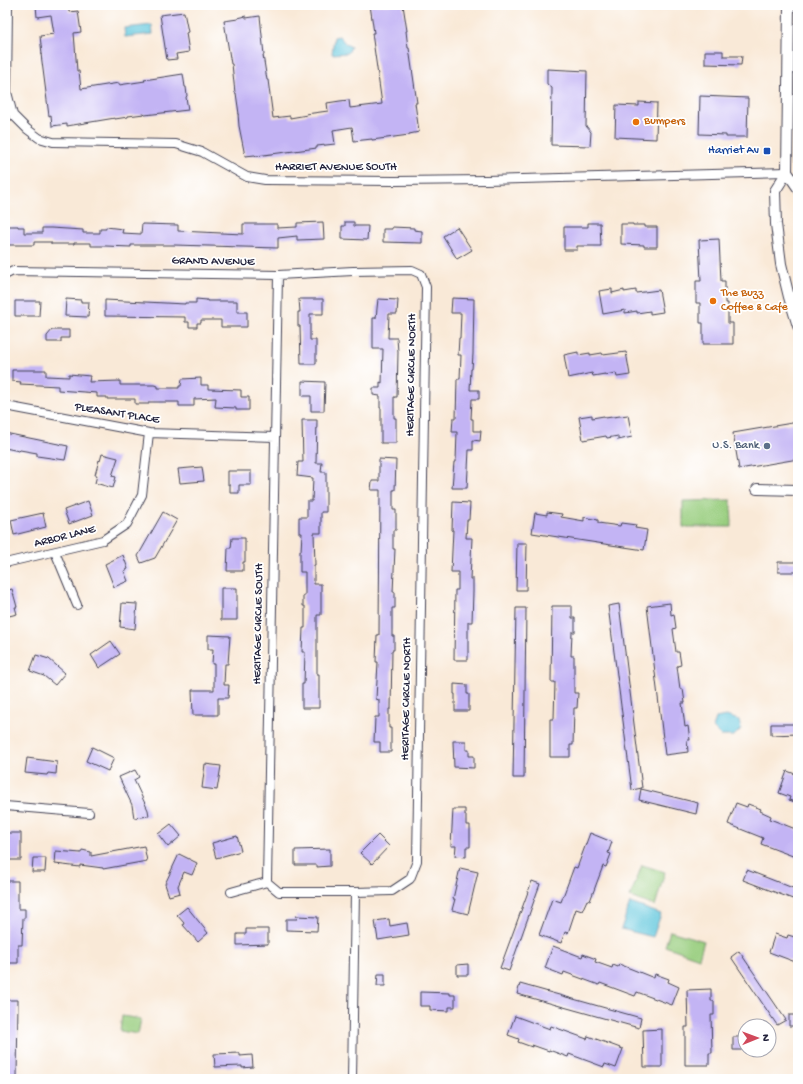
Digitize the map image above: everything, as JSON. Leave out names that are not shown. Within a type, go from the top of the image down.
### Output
[{"type":"street","name":"HARRIET AVENUE SOUTH","points":[[8,5],[6,92],[13,115],[26,129],[38,138],[53,142],[176,144],[202,152],[247,178],[265,180],[486,180],[787,172]]},
{"type":"street","points":[[790,5],[787,172],[775,191],[776,224],[781,264],[798,326]]},
{"type":"street","points":[[787,172],[798,172]]},
{"type":"street","points":[[787,172],[798,188]]},
{"type":"street","name":"GRAND AVENUE","points":[[5,275],[13,271],[278,275],[353,271],[412,270],[421,274]]},
{"type":"street","name":"HERITAGE CIRCLE NORTH","points":[[355,892],[392,891],[410,879],[417,861],[426,287],[421,274]]},
{"type":"street","name":"HERITAGE CIRCLE SOUTH","points":[[267,882],[278,275]]},
{"type":"street","name":"PLEASANT PLACE","points":[[5,404],[11,407],[149,433],[275,438]]},
{"type":"street","name":"ARBOR LANE","points":[[5,563],[103,540],[127,524],[142,495],[149,433]]},
{"type":"street","points":[[757,489],[798,490]]},
{"type":"street","points":[[55,552],[77,605]]},
{"type":"street","points":[[5,806],[89,813]]},
{"type":"street","points":[[231,892],[267,882],[279,892],[355,892],[352,1079]]},
{"type":"green space","points":[[731,500],[732,527],[683,527],[683,501]]},
{"type":"green space","points":[[642,865],[665,872],[655,906],[630,897]]},
{"type":"green space","points":[[670,931],[704,941],[699,958],[665,946]]},
{"type":"green space","points":[[122,1016],[141,1019],[138,1034],[120,1031]]},
{"type":"water","points":[[152,25],[153,34],[125,37],[124,28]]},
{"type":"water","points":[[339,36],[351,47],[348,53],[332,54],[334,37]]},
{"type":"water","points":[[726,716],[739,720],[741,729],[734,736],[721,736],[713,728],[716,718]]},
{"type":"water","points":[[630,903],[661,914],[653,937],[621,929]]},
{"type":"building","points":[[36,5],[68,5],[69,12],[78,11],[81,32],[74,33],[77,71],[79,71],[81,89],[119,83],[119,85],[183,74],[188,110],[128,116],[67,126],[67,124],[52,126],[51,115],[49,116],[40,36],[54,34],[51,15],[37,17]]},
{"type":"building","points":[[370,5],[403,5],[417,103],[415,103],[419,132],[409,135],[354,141],[352,127],[333,130],[335,144],[317,146],[317,148],[256,156],[245,156],[239,126],[239,114],[232,64],[224,21],[246,16],[246,18],[260,16],[263,55],[273,118],[290,116],[290,118],[328,111],[327,103],[340,101],[349,100],[350,108],[382,104],[372,33],[374,33]]},
{"type":"building","points":[[184,12],[188,32],[186,33],[189,52],[176,54],[177,59],[167,60],[160,15]]},
{"type":"building","points":[[705,51],[723,51],[723,56],[742,56],[741,65],[705,64]]},
{"type":"building","points":[[547,69],[587,71],[586,126],[591,132],[590,146],[551,145],[552,88],[547,84]]},
{"type":"building","points":[[700,96],[748,98],[747,137],[726,137],[726,135],[699,134]]},
{"type":"building","name":"Bumpers","points":[[639,102],[657,103],[656,139],[615,137],[616,105],[639,106]]},
{"type":"building","points":[[323,222],[324,239],[297,240],[297,236],[278,238],[278,248],[174,245],[131,245],[131,247],[91,246],[91,243],[51,244],[51,242],[34,242],[34,245],[5,245],[5,227],[7,226],[24,227],[24,233],[42,233],[42,228],[51,228],[83,230],[83,233],[100,233],[100,229],[106,229],[106,227],[123,229],[122,233],[141,234],[142,224],[178,225],[178,231],[243,234],[243,224],[277,224],[277,228],[297,227],[297,223]]},
{"type":"building","points":[[345,222],[354,222],[354,226],[368,226],[367,240],[342,239],[342,226],[345,226]]},
{"type":"building","points":[[588,223],[600,223],[601,246],[577,246],[577,250],[564,250],[564,227],[588,227]]},
{"type":"building","points":[[621,224],[657,227],[657,247],[621,244]]},
{"type":"building","points":[[392,227],[414,228],[414,230],[422,231],[422,243],[383,242],[383,229],[392,229]]},
{"type":"building","points":[[457,227],[472,250],[457,259],[443,236]]},
{"type":"building","points":[[719,239],[721,281],[725,281],[725,303],[728,303],[728,323],[733,323],[733,344],[703,344],[703,323],[700,323],[700,303],[696,303],[696,281],[701,281],[699,240]]},
{"type":"building","points":[[612,289],[612,293],[624,290],[624,292],[636,290],[636,293],[659,290],[663,312],[650,314],[650,311],[637,313],[637,311],[625,313],[625,310],[603,314],[599,291]]},
{"type":"building","points":[[452,298],[474,299],[473,354],[470,390],[479,390],[479,399],[472,399],[471,419],[473,419],[473,431],[481,431],[480,441],[473,440],[473,450],[469,450],[467,488],[452,488],[454,462],[456,462],[457,432],[452,432],[453,418],[456,418],[457,379],[460,379],[461,355],[458,355],[461,313],[451,313]]},
{"type":"building","points":[[66,299],[89,302],[88,317],[65,316]]},
{"type":"building","points":[[196,299],[207,301],[237,301],[237,312],[247,312],[247,327],[221,327],[221,320],[201,320],[201,323],[197,323],[197,327],[189,327],[189,322],[185,322],[185,317],[105,316],[105,300],[185,304],[196,303]]},
{"type":"building","points":[[299,299],[323,299],[323,314],[310,314],[310,340],[316,340],[316,364],[301,364],[300,326],[298,326],[298,312],[300,312]]},
{"type":"building","points":[[378,299],[398,300],[397,314],[389,314],[388,338],[397,338],[397,397],[394,397],[396,443],[381,443],[380,396],[373,395],[373,388],[380,388],[380,382],[382,383],[383,349],[373,349],[373,318],[376,318]]},
{"type":"building","points":[[15,301],[40,301],[39,316],[15,316]]},
{"type":"building","points":[[52,330],[69,330],[69,338],[61,338],[61,342],[47,342],[47,336]]},
{"type":"building","points":[[578,352],[578,355],[602,353],[603,355],[626,352],[630,375],[617,377],[616,373],[593,376],[592,373],[568,378],[564,355]]},
{"type":"building","points":[[12,370],[46,370],[46,376],[69,377],[69,374],[90,376],[89,382],[120,381],[120,385],[154,385],[158,386],[158,388],[179,388],[179,386],[181,386],[182,379],[201,378],[201,385],[208,385],[208,389],[241,390],[241,397],[249,397],[249,410],[215,407],[216,398],[194,399],[194,406],[179,406],[179,402],[149,402],[149,404],[135,404],[135,399],[107,399],[107,397],[97,397],[97,393],[58,390],[58,386],[20,384],[21,382],[12,381]]},
{"type":"building","points":[[302,381],[325,382],[324,411],[311,411],[311,396],[302,396]]},
{"type":"building","points":[[592,415],[592,418],[604,416],[605,418],[628,415],[632,437],[618,440],[618,436],[607,438],[606,436],[583,440],[579,417]]},
{"type":"building","points":[[302,420],[317,420],[316,463],[322,463],[321,472],[326,472],[326,512],[321,512],[321,533],[314,533],[314,584],[321,584],[321,615],[317,615],[317,674],[319,674],[319,708],[302,708],[302,684],[304,684],[305,652],[302,652],[303,628],[305,628],[305,606],[303,606],[303,595],[305,595],[305,572],[300,572],[302,533],[299,533],[299,517],[307,517],[307,501],[312,501],[313,478],[297,476],[298,462],[303,462]]},
{"type":"building","name":"U.S. Bank","points":[[798,422],[798,459],[739,469],[733,433]]},
{"type":"building","points":[[5,433],[68,446],[65,460],[37,456],[37,453],[5,448]]},
{"type":"building","points":[[102,454],[118,458],[112,476],[116,477],[113,488],[95,483],[97,475],[95,475]]},
{"type":"building","points":[[379,459],[396,460],[395,490],[393,490],[393,510],[396,510],[396,530],[393,530],[393,549],[395,549],[393,592],[395,592],[395,608],[392,608],[392,636],[394,636],[394,650],[392,650],[391,709],[389,709],[391,752],[380,752],[380,742],[374,742],[375,717],[379,717],[379,700],[376,699],[378,662],[376,662],[377,635],[379,635],[380,490],[371,490],[372,481],[379,481]]},
{"type":"building","points":[[202,467],[204,481],[180,483],[178,469]]},
{"type":"building","points":[[228,471],[251,471],[251,485],[239,485],[239,493],[230,493],[230,485],[228,485]]},
{"type":"building","points":[[88,501],[93,515],[69,524],[64,510]]},
{"type":"building","points":[[453,502],[470,503],[466,538],[472,538],[470,579],[473,579],[473,592],[472,622],[468,622],[468,660],[454,660],[455,590],[458,590],[458,572],[451,572]]},
{"type":"building","points":[[163,512],[177,520],[155,558],[141,563],[138,556]]},
{"type":"building","points":[[547,512],[562,514],[561,517],[584,521],[584,517],[598,520],[598,523],[620,526],[621,523],[636,525],[635,528],[647,530],[644,550],[532,533],[535,513],[547,515]]},
{"type":"building","points":[[43,513],[46,527],[14,535],[11,520]]},
{"type":"building","points":[[232,538],[245,538],[245,562],[243,562],[243,571],[227,571],[228,548],[231,548]]},
{"type":"building","points":[[517,543],[527,543],[526,590],[516,590]]},
{"type":"building","points":[[123,555],[128,569],[124,571],[128,581],[114,587],[105,564]]},
{"type":"building","points":[[778,562],[798,562],[798,572],[778,572]]},
{"type":"building","points":[[221,588],[237,588],[237,620],[221,620]]},
{"type":"building","points":[[12,589],[17,607],[15,607],[17,614],[5,617],[5,591]]},
{"type":"building","points":[[122,603],[137,604],[135,629],[120,627]]},
{"type":"building","points":[[670,603],[671,615],[674,614],[676,628],[673,629],[676,652],[679,652],[681,665],[677,666],[680,689],[683,689],[685,703],[682,703],[685,727],[688,726],[690,740],[687,740],[688,752],[665,755],[647,606]]},
{"type":"building","points":[[619,604],[642,788],[632,790],[608,606]]},
{"type":"building","points":[[552,606],[572,606],[572,618],[575,618],[575,632],[572,632],[571,656],[574,656],[574,693],[578,693],[577,708],[574,708],[573,745],[570,745],[570,757],[550,757],[550,719],[554,719],[555,682],[551,682]]},
{"type":"building","points":[[516,608],[526,608],[524,778],[513,778]]},
{"type":"building","points":[[208,635],[230,636],[228,664],[225,664],[224,685],[229,685],[228,698],[218,698],[218,715],[193,715],[192,690],[214,690],[214,664],[212,664],[213,649],[208,649]]},
{"type":"building","points":[[111,641],[120,654],[99,668],[91,655]]},
{"type":"building","points":[[36,655],[49,659],[65,673],[55,685],[44,676],[30,671]]},
{"type":"building","points":[[454,684],[467,685],[467,694],[469,694],[469,711],[455,711]]},
{"type":"building","points":[[771,724],[798,724],[798,734],[771,735]]},
{"type":"building","points":[[453,741],[466,741],[466,750],[469,750],[469,756],[474,756],[474,768],[454,767]]},
{"type":"building","points":[[92,747],[114,758],[108,771],[86,761]]},
{"type":"building","points":[[27,758],[57,762],[56,774],[48,773],[47,775],[25,773]]},
{"type":"building","points":[[205,764],[221,766],[217,790],[202,788]]},
{"type":"building","points":[[135,770],[139,777],[134,780],[148,810],[149,816],[134,818],[132,805],[119,777]]},
{"type":"building","points":[[787,771],[798,775],[798,803],[789,800],[790,797],[779,793]]},
{"type":"building","points":[[641,789],[698,803],[696,814],[639,800]]},
{"type":"building","points":[[736,803],[747,807],[748,804],[761,809],[760,811],[771,816],[770,819],[798,830],[798,858],[761,844],[763,838],[728,824]]},
{"type":"building","points":[[453,809],[465,809],[466,825],[470,825],[470,847],[466,847],[466,857],[455,856],[456,846],[451,846]]},
{"type":"building","points":[[171,824],[181,836],[168,847],[158,834]]},
{"type":"building","points":[[6,833],[21,833],[21,860],[5,860]]},
{"type":"building","points":[[590,833],[612,842],[608,853],[611,854],[606,867],[603,866],[590,901],[587,900],[582,911],[576,909],[568,933],[565,932],[561,943],[539,935],[552,899],[561,902],[574,867],[577,868]]},
{"type":"building","points":[[378,835],[389,846],[372,864],[360,853]]},
{"type":"building","points":[[237,836],[241,851],[216,858],[212,843]]},
{"type":"building","points":[[144,846],[147,861],[103,869],[80,865],[80,867],[55,864],[56,851],[81,853],[82,850],[91,852],[91,856]]},
{"type":"building","points":[[330,849],[330,866],[317,867],[317,865],[295,865],[295,850]]},
{"type":"building","points":[[179,854],[197,863],[192,875],[184,872],[178,886],[180,893],[169,896],[165,884]]},
{"type":"building","points":[[33,858],[46,858],[45,872],[32,872]]},
{"type":"building","points":[[460,868],[478,872],[468,914],[452,910]]},
{"type":"building","points":[[747,870],[798,890],[798,901],[743,880]]},
{"type":"building","points":[[5,881],[18,881],[18,909],[25,909],[25,918],[23,918],[22,945],[18,945],[18,963],[5,963]]},
{"type":"building","points":[[532,881],[540,884],[509,971],[500,968]]},
{"type":"building","points":[[187,907],[208,933],[198,942],[183,925],[184,923],[177,915]]},
{"type":"building","points":[[296,916],[318,917],[317,931],[286,930],[286,919],[297,919]]},
{"type":"building","points":[[389,919],[390,926],[407,923],[409,935],[378,940],[375,921]]},
{"type":"building","points":[[246,929],[268,929],[268,944],[237,945],[237,934],[246,934]]},
{"type":"building","points":[[775,934],[787,938],[788,935],[798,938],[798,963],[769,952]]},
{"type":"building","points":[[553,946],[582,957],[583,954],[596,959],[595,962],[612,968],[613,965],[618,967],[619,964],[654,978],[655,974],[669,979],[668,982],[679,987],[672,1005],[637,992],[635,996],[600,983],[599,985],[564,972],[563,975],[545,968]]},
{"type":"building","points":[[739,951],[786,1020],[777,1025],[777,1018],[772,1018],[731,957]]},
{"type":"building","points":[[468,964],[468,975],[457,975],[457,965]]},
{"type":"building","points":[[378,974],[385,974],[385,986],[377,986]]},
{"type":"building","points":[[520,984],[641,1018],[639,1028],[517,994]]},
{"type":"building","points":[[711,989],[711,1001],[714,1001],[714,1015],[711,1015],[712,1053],[709,1053],[709,1065],[685,1065],[685,1027],[688,1027],[687,990]]},
{"type":"building","points":[[420,992],[450,993],[450,995],[455,995],[455,1007],[449,1007],[449,1011],[430,1010],[430,1006],[420,1006]]},
{"type":"building","points":[[5,1000],[18,1000],[17,1079],[5,1079]]},
{"type":"building","points":[[789,1015],[798,1015],[798,1026],[789,1026]]},
{"type":"building","points":[[515,1016],[550,1029],[551,1026],[587,1039],[588,1036],[623,1049],[616,1068],[605,1064],[604,1067],[569,1054],[568,1057],[549,1050],[532,1045],[532,1047],[518,1042],[519,1039],[508,1035]]},
{"type":"building","points":[[662,1029],[662,1067],[644,1067],[643,1030]]},
{"type":"building","points":[[733,1037],[737,1037],[737,1050],[733,1050]]},
{"type":"building","points":[[240,1053],[240,1056],[252,1055],[253,1067],[215,1067],[214,1054]]},
{"type":"place","name":"Bumpers","points":[[636,122]]},
{"type":"place","name":"Harriet Av","points":[[767,151]]},
{"type":"place","name":"The Buzz Coffee & Cafe","points":[[713,301]]},
{"type":"place","name":"U.S. Bank","points":[[767,446]]}]
